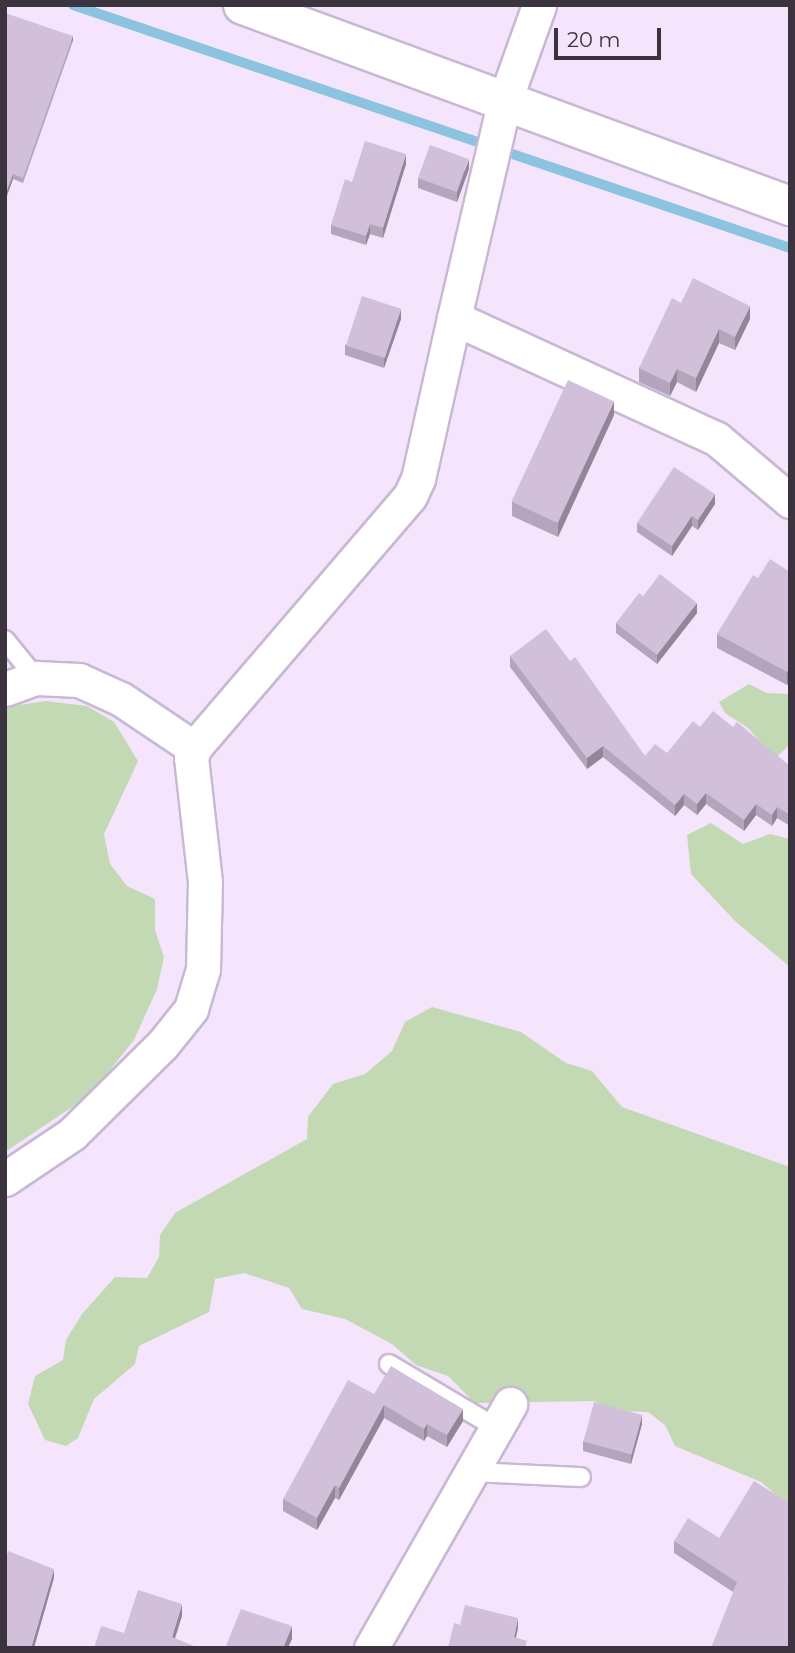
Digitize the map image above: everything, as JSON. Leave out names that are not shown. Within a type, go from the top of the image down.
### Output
[{"type":"street","points":[[243,5],[790,206]]},
{"type":"street","points":[[5,1179],[72,1135],[163,1044],[191,1009],[203,969],[205,882],[191,758],[194,748],[410,496],[418,479],[504,103],[539,5]]},
{"type":"street","points":[[454,318],[717,439],[790,501]]},
{"type":"street","points":[[20,684],[79,680],[121,699],[194,748]]},
{"type":"street","points":[[371,1648],[503,1416]]},
{"type":"lane","points":[[5,640],[20,684]]},
{"type":"lane","points":[[389,1364],[503,1416]]},
{"type":"lane","points":[[471,1472],[581,1477]]},
{"type":"green space","points":[[749,684],[767,693],[790,694],[790,744],[768,766],[764,746],[748,728],[725,713],[719,702]]},
{"type":"green space","points":[[46,701],[87,706],[114,722],[138,761],[104,834],[110,864],[127,886],[155,899],[155,930],[164,957],[157,989],[134,1040],[90,1095],[5,1152],[5,707]]},
{"type":"green space","points":[[711,823],[743,844],[770,834],[790,839],[790,967],[735,921],[691,874],[687,835]]},
{"type":"green space","points":[[432,1007],[521,1032],[566,1063],[592,1071],[622,1107],[790,1167],[790,1507],[761,1482],[675,1446],[665,1425],[648,1412],[615,1411],[594,1401],[475,1403],[448,1376],[416,1365],[392,1344],[345,1319],[302,1309],[289,1288],[244,1273],[215,1279],[209,1312],[139,1346],[135,1364],[94,1399],[78,1438],[66,1446],[45,1440],[28,1404],[35,1376],[63,1360],[66,1340],[82,1314],[115,1277],[147,1278],[159,1257],[160,1235],[175,1213],[307,1139],[308,1117],[333,1084],[365,1074],[392,1051],[405,1022]]},
{"type":"building","points":[[5,13],[73,36],[23,178],[13,174],[5,196]]},
{"type":"building","points":[[365,141],[406,154],[383,228],[370,224],[366,236],[331,225],[345,179],[352,182]]},
{"type":"building","points":[[430,145],[469,159],[457,192],[418,178]]},
{"type":"building","points":[[693,278],[750,306],[735,337],[719,329],[696,378],[677,369],[670,383],[639,368],[672,298],[681,303]]},
{"type":"building","points":[[362,296],[401,309],[385,358],[346,345]]},
{"type":"building","points":[[568,380],[614,402],[558,523],[511,501]]},
{"type":"building","points":[[674,467],[715,494],[698,520],[692,516],[672,546],[637,523]]},
{"type":"building","points":[[770,559],[790,572],[790,668],[787,672],[717,634],[753,575],[758,578]]},
{"type":"building","points":[[660,574],[697,603],[657,655],[616,623],[639,593],[643,596]]},
{"type":"building","points":[[546,629],[570,661],[575,657],[645,756],[655,744],[667,753],[693,721],[700,727],[713,711],[733,727],[737,722],[790,766],[790,815],[777,807],[772,815],[756,804],[744,820],[706,793],[697,804],[684,794],[675,805],[603,746],[587,758],[510,656]]},
{"type":"building","points":[[391,1366],[463,1409],[447,1435],[427,1424],[424,1429],[384,1405],[339,1488],[335,1485],[317,1518],[283,1499],[348,1380],[374,1394]]},
{"type":"building","points":[[594,1402],[642,1415],[632,1455],[583,1442]]},
{"type":"building","points":[[754,1481],[790,1503],[790,1577],[787,1580],[790,1582],[790,1648],[711,1648],[737,1582],[674,1541],[688,1518],[719,1538]]},
{"type":"building","points":[[8,1551],[54,1569],[31,1648],[5,1648],[5,1564]]},
{"type":"building","points":[[138,1590],[182,1604],[172,1637],[199,1648],[94,1648],[101,1626],[124,1633]]},
{"type":"building","points":[[465,1605],[518,1618],[514,1637],[527,1641],[525,1648],[448,1648],[454,1623],[460,1625]]},
{"type":"building","points":[[241,1609],[292,1626],[283,1648],[225,1648]]},
{"type":"waterway","points":[[73,5],[790,248]]}]
